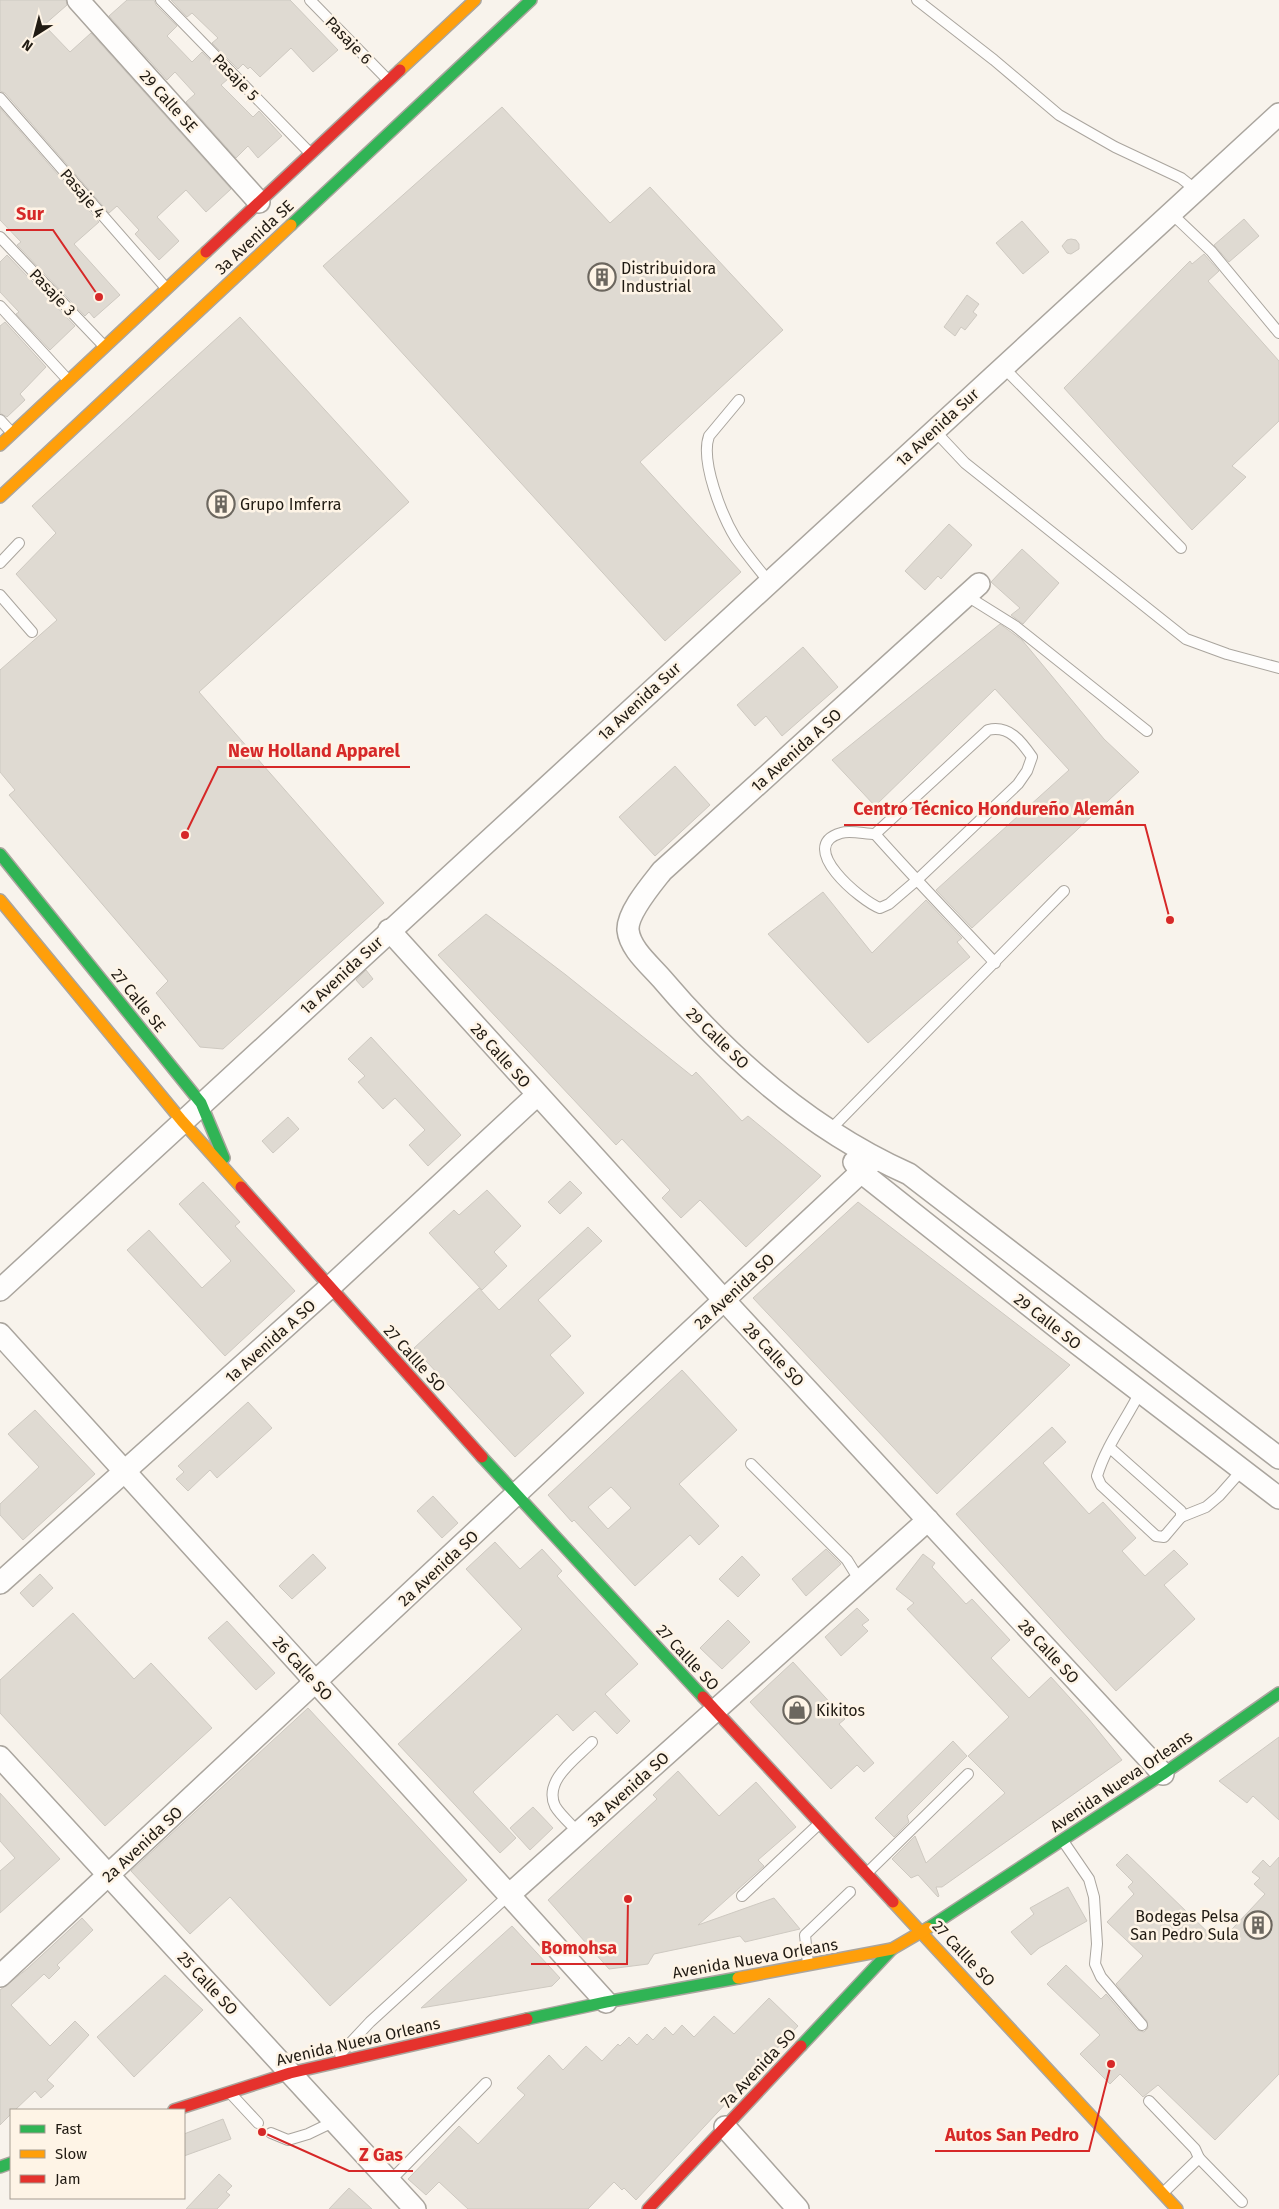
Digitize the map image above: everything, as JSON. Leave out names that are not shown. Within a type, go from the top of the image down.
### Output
[{"type":"main road","name":"3a Avenida SE","points":[[0,497],[530,0]]},
{"type":"main road","name":"3a Avenida SE","points":[[0,446],[470,2]]},
{"type":"main road","name":"27 Calle SE","points":[[0,854],[201,1103],[233,1178]]},
{"type":"main road","points":[[0,900],[182,1121]]},
{"type":"main road","name":"27 Callle SO","points":[[182,1121],[516,1495],[1178,2209]]},
{"type":"main road","name":"Avenida Nueva Orleans","points":[[177,2109],[290,2073],[333,2062],[606,2002],[892,1949],[922,1932],[1163,1774],[1279,1693]]},
{"type":"main road","name":"7a Avenida SO","points":[[648,2209],[892,1949]]},
{"type":"street","name":"29 Calle SE","points":[[78,0],[259,202]]},
{"type":"street","name":"1a Avenida Sur","points":[[0,1290],[389,930],[1279,114]]},
{"type":"street","name":"1a Avenida A SO","points":[[628,928],[646,892],[662,871],[973,590]]},
{"type":"street","name":"29 Calle SO","points":[[628,928],[631,943],[687,1009],[778,1093],[829,1131],[1078,1344],[1279,1498]]},
{"type":"street","name":"28 Calle SO","points":[[389,930],[724,1300],[1163,1774]]},
{"type":"street","name":"1a Avenida A SO","points":[[0,1584],[330,1287],[537,1094]]},
{"type":"street","name":"29 Calle SO","points":[[868,1165],[909,1174],[1279,1458]]},
{"type":"street","name":"2a Avenida SO","points":[[0,1976],[868,1165]]},
{"type":"street","points":[[1078,1344],[1098,1319]]},
{"type":"street","name":"26 Calle SO","points":[[0,1334],[606,2002]]},
{"type":"street","points":[[1140,1392],[1158,1366]]},
{"type":"street","name":"3a Avenida SO","points":[[509,1896],[928,1520]]},
{"type":"street","name":"25 Calle SO","points":[[0,1757],[415,2209]]},
{"type":"street","points":[[725,2127],[798,2209]]},
{"type":"lane","name":"Pasaje 5","points":[[161,0],[311,154]]},
{"type":"lane","name":"Pasaje 6","points":[[310,0],[388,81]]},
{"type":"lane","points":[[918,0],[994,60],[1059,115],[1114,147],[1181,178],[1196,190]]},
{"type":"lane","name":"Pasaje 4","points":[[0,98],[167,289]]},
{"type":"lane","points":[[1171,213],[1210,251],[1279,333]]},
{"type":"lane","name":"Pasaje 3","points":[[0,237],[105,347]]},
{"type":"lane","points":[[0,306],[69,381]]},
{"type":"lane","points":[[1003,366],[1181,548]]},
{"type":"lane","points":[[740,400],[709,436],[706,443],[707,456],[718,499],[736,538],[769,582]]},
{"type":"lane","points":[[0,420],[13,434]]},
{"type":"lane","points":[[934,430],[965,463],[1186,639],[1227,654],[1279,668]]},
{"type":"lane","points":[[0,563],[19,543]]},
{"type":"lane","points":[[973,590],[1015,626],[1147,731]]},
{"type":"lane","points":[[0,595],[32,632]]},
{"type":"lane","points":[[875,834],[988,730],[998,728],[1009,731],[1022,743],[1032,757],[1027,771],[1018,784],[917,880],[889,904],[880,908],[870,904],[833,870],[827,861],[825,846],[832,837],[842,832],[875,834],[917,880],[994,963]]},
{"type":"lane","points":[[829,1131],[1064,891]]},
{"type":"lane","points":[[1109,1447],[1182,1511],[1180,1517],[1164,1537],[1156,1536],[1102,1485],[1097,1476],[1109,1447],[1140,1392]]},
{"type":"lane","points":[[751,1464],[847,1560],[860,1582]]},
{"type":"lane","points":[[1180,1517],[1206,1506],[1219,1496],[1242,1470]]},
{"type":"lane","points":[[579,1833],[555,1806],[552,1790],[558,1777],[592,1742]]},
{"type":"lane","points":[[867,1873],[968,1774]]},
{"type":"lane","points":[[742,1896],[820,1823]]},
{"type":"lane","points":[[1063,1840],[1089,1879],[1094,1897],[1097,1944],[1095,1964],[1101,1977],[1142,2024]]},
{"type":"lane","points":[[808,1965],[805,1936],[850,1892]]},
{"type":"lane","name":"3a Avenida SO","points":[[333,2062],[370,2022],[509,1896]]},
{"type":"lane","points":[[390,2181],[486,2083]]},
{"type":"lane","points":[[230,2092],[258,2123]]},
{"type":"lane","points":[[1149,2100],[1195,2149],[1199,2158],[1242,2202]]},
{"type":"lane","points":[[272,2133],[288,2140],[308,2134],[334,2121]]},
{"type":"lane","points":[[1163,2193],[1199,2158]]},
{"type":"building","points":[[0,0],[66,0],[67,5],[44,25],[70,52],[91,33],[231,189],[206,212],[186,190],[157,217],[179,241],[159,260],[135,234],[139,230],[117,206],[109,213],[5,93],[0,91]]},
{"type":"building","points":[[127,0],[154,0],[156,5],[177,26],[167,36],[192,62],[202,52],[228,79],[221,85],[253,117],[259,111],[282,136],[258,158],[248,146],[236,158],[186,102],[195,94],[175,72],[167,80],[109,16]]},
{"type":"building","points":[[171,0],[290,0],[338,50],[313,72],[291,48],[260,77],[250,67],[248,69],[243,64],[238,69],[212,43],[218,38],[192,13],[187,17]]},
{"type":"building","points":[[502,107],[610,223],[650,187],[783,330],[640,462],[741,572],[665,641],[323,266]]},
{"type":"building","points":[[0,108],[99,222],[74,244],[120,295],[94,318],[89,312],[85,316],[17,245],[21,242],[0,220]]},
{"type":"building","points":[[1244,219],[1259,236],[1229,262],[1214,245]]},
{"type":"building","points":[[1022,221],[1049,252],[1023,274],[996,243]]},
{"type":"building","points":[[1067,240],[1076,240],[1079,244],[1079,249],[1071,254],[1067,253],[1062,246]]},
{"type":"building","points":[[1204,254],[1219,271],[1208,281],[1279,361],[1279,421],[1232,466],[1246,477],[1192,530],[1064,388],[1190,261],[1192,264]]},
{"type":"building","points":[[7,255],[75,326],[50,350],[16,314],[19,312],[0,292],[0,262]]},
{"type":"building","points":[[967,295],[979,304],[973,312],[977,315],[965,330],[961,327],[955,336],[944,327]]},
{"type":"building","points":[[240,317],[409,502],[199,692],[384,903],[223,1049],[200,1047],[156,993],[168,981],[9,795],[15,790],[0,772],[0,670],[57,620],[16,574],[56,533],[32,506]]},
{"type":"building","points":[[5,322],[46,367],[20,394],[25,400],[7,417],[0,413],[0,326]]},
{"type":"building","points":[[949,524],[972,545],[941,579],[938,576],[925,590],[905,571]]},
{"type":"building","points":[[1022,549],[1059,583],[1023,624],[1011,615],[1020,608],[991,582]]},
{"type":"building","points":[[1000,624],[1022,640],[1104,739],[1139,772],[972,928],[936,890],[1069,770],[995,689],[875,806],[832,760]]},
{"type":"building","points":[[803,647],[838,687],[782,736],[766,716],[755,726],[737,705]]},
{"type":"building","points":[[675,766],[710,805],[655,856],[619,817]]},
{"type":"building","points":[[823,892],[872,953],[926,900],[962,938],[957,942],[970,957],[868,1043],[768,934]]},
{"type":"building","points":[[486,914],[566,975],[692,1076],[696,1072],[742,1121],[748,1116],[821,1176],[746,1247],[700,1200],[681,1218],[662,1198],[670,1190],[622,1139],[616,1145],[438,955]]},
{"type":"building","points":[[366,970],[373,979],[363,988],[356,980]]},
{"type":"building","points":[[371,1037],[461,1135],[428,1166],[409,1145],[425,1130],[395,1098],[383,1109],[358,1082],[365,1076],[348,1059]]},
{"type":"building","points":[[288,1117],[299,1129],[273,1153],[262,1141]]},
{"type":"building","points":[[570,1181],[582,1193],[560,1214],[548,1202]]},
{"type":"building","points":[[203,1182],[240,1222],[235,1226],[295,1291],[225,1356],[127,1250],[149,1230],[202,1288],[231,1261],[179,1204]]},
{"type":"building","points":[[487,1190],[521,1226],[494,1252],[507,1266],[482,1290],[429,1233],[454,1210],[459,1215]]},
{"type":"building","points":[[858,1202],[1070,1365],[937,1494],[753,1298]]},
{"type":"building","points":[[588,1227],[602,1241],[538,1300],[571,1336],[550,1355],[584,1393],[515,1457],[414,1348],[479,1288],[499,1310]]},
{"type":"building","points":[[682,1370],[737,1430],[679,1484],[719,1526],[699,1545],[690,1535],[635,1586],[574,1520],[572,1522],[548,1495]],"holes":[[[611,1487],[631,1508],[608,1529],[588,1507]]]},
{"type":"building","points":[[248,1402],[272,1428],[217,1478],[210,1470],[188,1491],[176,1479],[184,1472],[178,1466]]},
{"type":"building","points":[[35,1410],[95,1474],[23,1540],[0,1515],[0,1504],[39,1467],[8,1434]]},
{"type":"building","points":[[1052,1427],[1066,1442],[1043,1463],[1089,1514],[1103,1502],[1136,1538],[1122,1551],[1145,1576],[1174,1550],[1188,1564],[1164,1585],[1195,1619],[1116,1691],[956,1514]]},
{"type":"building","points":[[433,1496],[458,1523],[442,1538],[417,1511]]},
{"type":"building","points":[[495,1542],[520,1569],[542,1549],[562,1571],[557,1576],[638,1664],[605,1694],[630,1721],[617,1734],[595,1711],[573,1731],[557,1714],[473,1792],[516,1838],[500,1853],[398,1744],[522,1629],[466,1569]]},
{"type":"building","points":[[826,1549],[841,1564],[806,1596],[792,1579]]},
{"type":"building","points":[[313,1554],[326,1568],[292,1599],[279,1586]]},
{"type":"building","points":[[923,1554],[935,1563],[932,1567],[966,1604],[972,1599],[1010,1640],[991,1658],[1029,1698],[1051,1677],[1122,1760],[942,1887],[936,1887],[938,1897],[918,1875],[911,1878],[892,1859],[915,1836],[926,1863],[1005,1793],[968,1756],[1009,1717],[907,1609],[914,1603],[896,1589]]},
{"type":"building","points":[[742,1556],[760,1575],[738,1597],[719,1579]]},
{"type":"building","points":[[40,1574],[53,1588],[33,1607],[20,1593]]},
{"type":"building","points":[[857,1608],[869,1620],[862,1625],[868,1631],[841,1656],[825,1637]]},
{"type":"building","points":[[73,1613],[134,1679],[151,1663],[212,1728],[105,1826],[0,1713],[0,1680]]},
{"type":"building","points":[[728,1620],[750,1642],[722,1669],[700,1648]]},
{"type":"building","points":[[227,1621],[275,1673],[256,1690],[208,1638]]},
{"type":"building","name":"Kikitos","points":[[793,1662],[845,1719],[839,1724],[874,1763],[864,1772],[857,1765],[831,1789],[750,1702]]},
{"type":"building","points":[[308,1708],[467,1880],[330,2006],[230,1897],[190,1934],[131,1871]]},
{"type":"building","points":[[1279,1737],[1279,1820],[1253,1796],[1247,1803],[1219,1781]]},
{"type":"building","points":[[953,1741],[967,1756],[907,1816],[909,1822],[894,1837],[875,1818]]},
{"type":"building","points":[[678,1771],[719,1816],[756,1782],[796,1827],[758,1860],[764,1866],[698,1925],[774,1898],[800,1929],[745,1942],[740,1936],[654,1954],[648,1964],[609,1969],[548,1900],[657,1799],[653,1795]]},
{"type":"building","points":[[0,1793],[60,1859],[0,1913],[0,1871],[15,1858],[0,1841]]},
{"type":"building","points":[[533,1807],[553,1828],[530,1850],[510,1828]]},
{"type":"building","points":[[1127,1854],[1219,1943],[1265,1894],[1254,1884],[1260,1878],[1252,1872],[1263,1860],[1270,1867],[1279,1857],[1279,2074],[1215,2140],[1158,2085],[1143,2097],[1120,2074],[1110,2084],[1080,2054],[1100,2035],[1047,1984],[1066,1965],[1101,1999],[1106,1994],[1137,2030],[1144,2032],[1148,2028],[1147,2021],[1116,1984],[1143,1956],[1107,1922],[1134,1894],[1128,1887],[1133,1882],[1116,1865]]},
{"type":"building","points":[[1068,1887],[1087,1921],[1039,1948],[1031,1955],[1011,1932],[1034,1914],[1030,1908]]},
{"type":"building","points":[[82,1918],[93,1930],[57,1965],[60,1968],[49,1979],[44,1974],[11,2005],[50,2046],[75,2021],[89,2035],[47,2080],[54,2086],[41,2098],[35,2091],[16,2109],[10,2109],[10,2115],[0,2125],[0,1990],[27,1969]]},
{"type":"building","points":[[512,1926],[560,1978],[552,1986],[421,2008]]},
{"type":"building","points":[[165,1975],[203,2010],[134,2077],[97,2037]]},
{"type":"building","points":[[769,1998],[798,2026],[636,2200],[624,2188],[622,2190],[614,2182],[588,2209],[468,2209],[439,2182],[426,2195],[408,2179],[459,2126],[478,2144],[525,2095],[517,2088],[549,2055],[563,2070],[586,2046],[602,2061],[618,2044],[620,2046],[629,2037],[637,2045],[647,2034],[653,2040],[665,2027],[673,2035],[682,2025],[694,2037],[714,2016],[734,2034]]},
{"type":"building","points":[[223,2119],[231,2139],[185,2156],[185,2134]]},
{"type":"building","points":[[219,2174],[232,2186],[226,2192],[230,2195],[217,2209],[186,2209]]},
{"type":"building","points":[[349,2188],[372,2209],[329,2209]]},
{"type":"traffic: fast","points":[[291,225],[531,0]]},
{"type":"traffic: fast","points":[[0,854],[201,1103],[224,1158]]},
{"type":"traffic: fast","points":[[482,1457],[703,1697]]},
{"type":"traffic: fast","points":[[928,1928],[1163,1774],[1279,1693]]},
{"type":"traffic: fast","points":[[801,2046],[892,1949]]},
{"type":"traffic: fast","points":[[527,2019],[606,2002],[738,1978]]},
{"type":"traffic: fast","points":[[0,2167],[10,2163]]},
{"type":"traffic: slow","points":[[400,70],[475,0]]},
{"type":"traffic: slow","points":[[0,497],[291,225]]},
{"type":"traffic: slow","points":[[0,445],[206,252]]},
{"type":"traffic: slow","points":[[0,900],[182,1121],[241,1187]]},
{"type":"traffic: slow","points":[[893,1902],[1177,2209]]},
{"type":"traffic: slow","points":[[738,1978],[892,1949],[928,1928]]},
{"type":"traffic: jam","points":[[206,252],[400,70]]},
{"type":"traffic: jam","points":[[241,1187],[482,1457]]},
{"type":"traffic: jam","points":[[703,1697],[893,1902]]},
{"type":"traffic: jam","points":[[177,2109],[290,2073],[527,2019]]},
{"type":"traffic: jam","points":[[648,2209],[801,2046]]},
{"type":"place","name":"Distribuidora Industrial","points":[[602,277]]},
{"type":"place","name":"Sur","points":[[99,297]]},
{"type":"place","name":"Grupo Imferra","points":[[221,504]]},
{"type":"place","name":"New Holland Apparel","points":[[185,835]]},
{"type":"place","name":"Centro Técnico Hondureño Alemán","points":[[1170,920]]},
{"type":"place","name":"Kikitos","points":[[797,1710]]},
{"type":"place","name":"Bomohsa","points":[[628,1899]]},
{"type":"place","name":"Bodegas Pelsa San Pedro Sula","points":[[1258,1925]]},
{"type":"place","name":"Autos San Pedro","points":[[1111,2064]]},
{"type":"place","name":"Z Gas","points":[[262,2132]]}]
